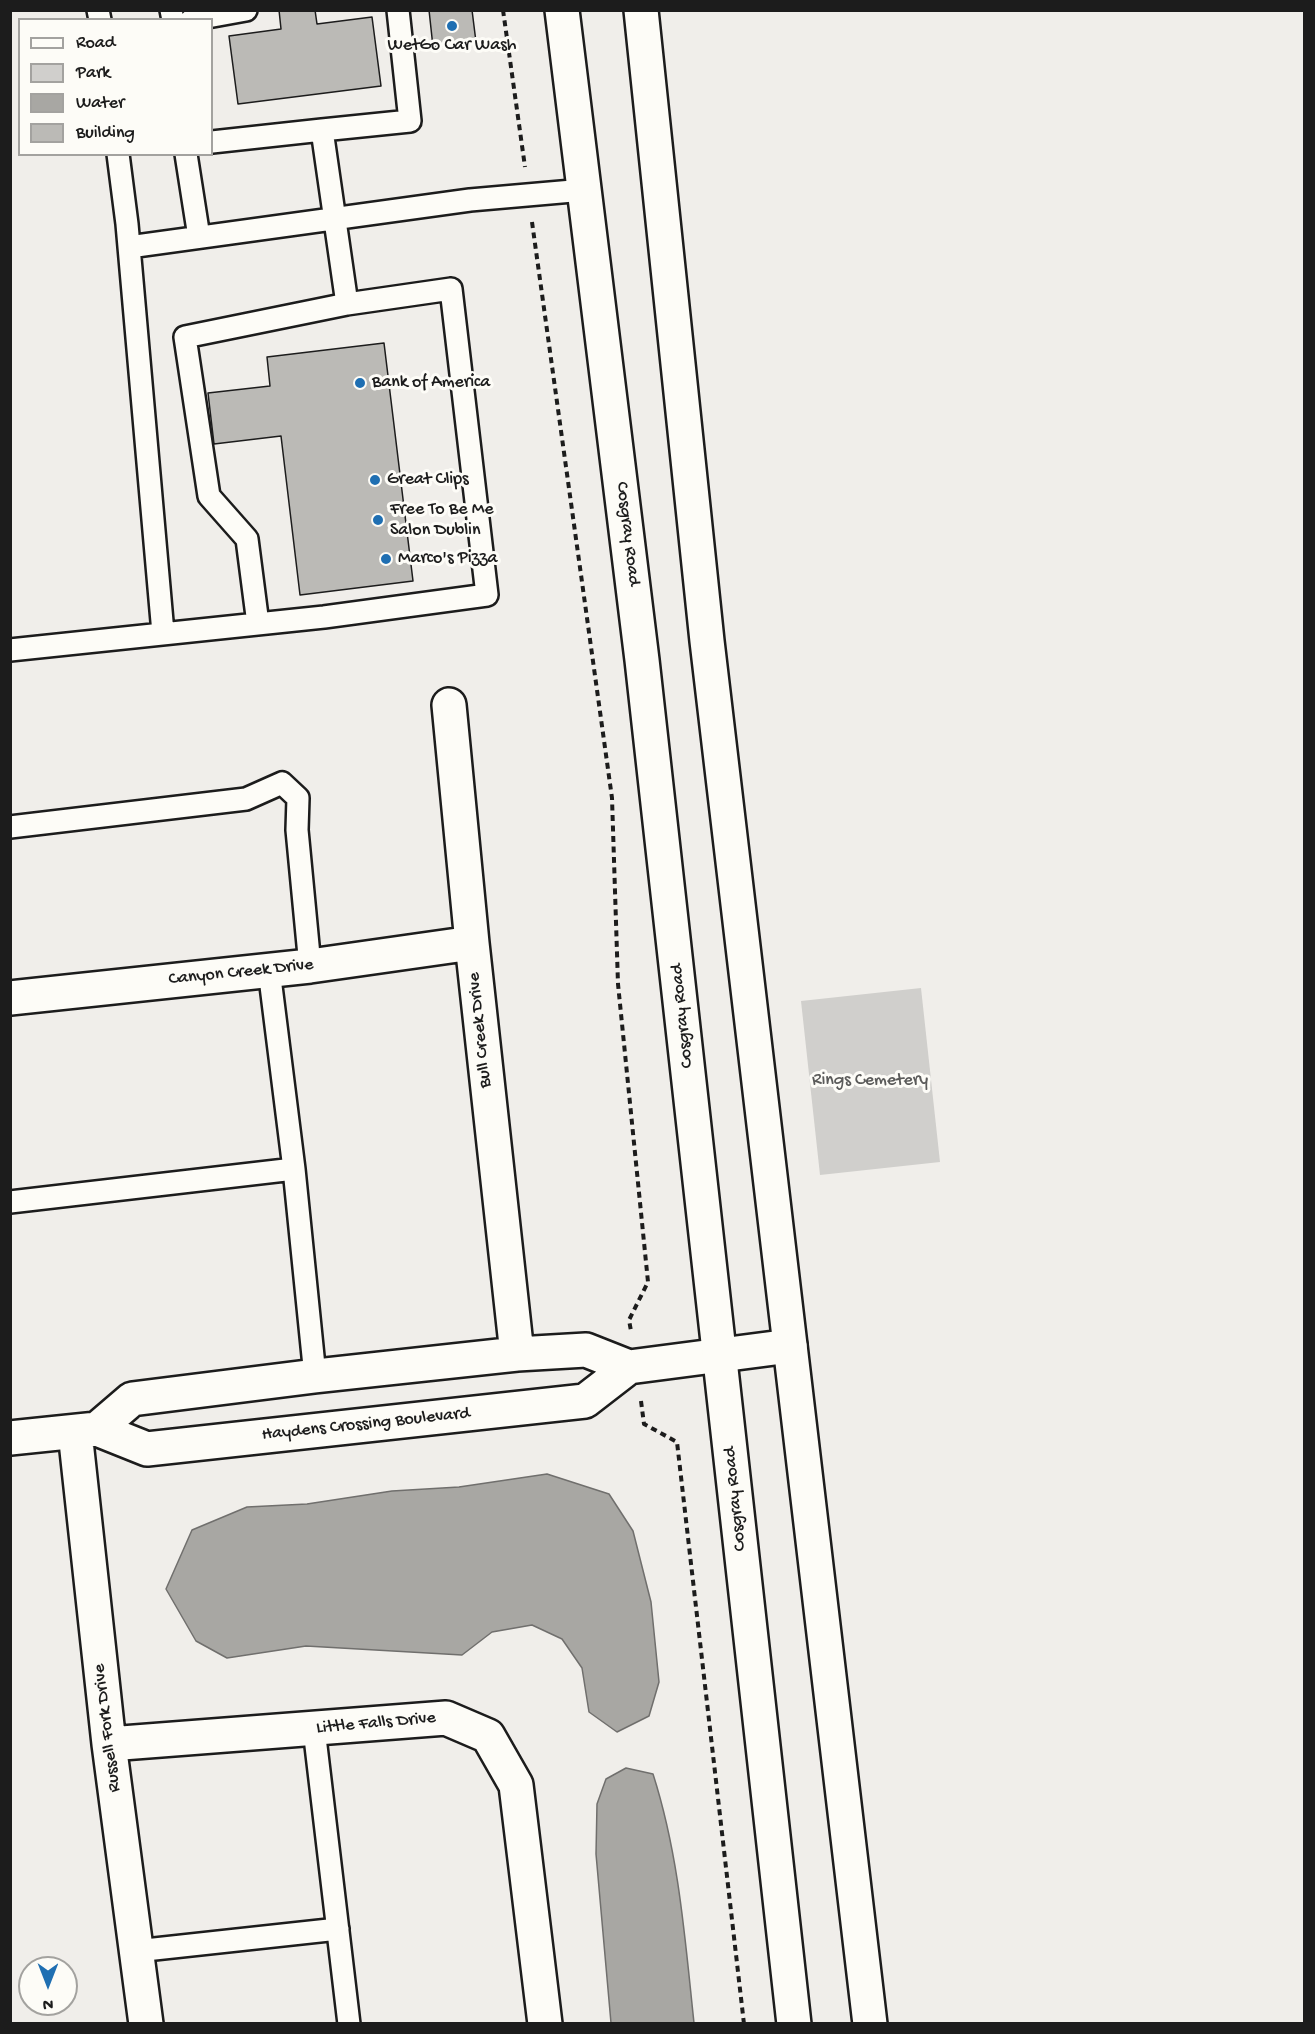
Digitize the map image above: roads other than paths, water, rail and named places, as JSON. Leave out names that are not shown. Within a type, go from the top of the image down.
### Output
[{"type":"main road","name":"Cosgray Road","points":[[562,10],[641,648],[794,2024]]},
{"type":"main road","points":[[641,10],[707,641],[870,2024]]},
{"type":"main road","name":"Bull Creek Drive","points":[[449,705],[472,943],[517,1354]]},
{"type":"main road","name":"Canyon Creek Drive","points":[[10,998],[310,966],[472,943]]},
{"type":"main road","name":"Haydens Crossing Boulevard","points":[[86,1430],[132,1400],[315,1376],[517,1354],[586,1350],[634,1366],[789,1346]]},
{"type":"main road","name":"Haydens Crossing Boulevard","points":[[10,1438],[86,1430],[147,1449],[585,1401],[634,1366]]},
{"type":"main road","name":"Russell Fork Drive","points":[[86,1430],[109,1744],[146,2024]]},
{"type":"main road","name":"Little Falls Drive","points":[[109,1744],[446,1718],[488,1736],[516,1785],[545,2024]]},
{"type":"lane","points":[[202,18],[246,10]]},
{"type":"lane","points":[[213,142],[410,121],[398,10]]},
{"type":"lane","points":[[322,130],[347,304]]},
{"type":"lane","points":[[118,156],[129,247],[163,633]]},
{"type":"lane","points":[[186,156],[198,237]]},
{"type":"lane","points":[[129,247],[470,200],[584,190]]},
{"type":"lane","points":[[10,650],[163,633],[258,624],[324,617],[487,595],[451,289],[347,304],[185,338],[209,496],[247,539],[258,624]]},
{"type":"lane","points":[[10,827],[246,799],[282,783],[298,798],[297,830],[310,966]]},
{"type":"lane","points":[[269,970],[294,1169],[315,1376]]},
{"type":"lane","points":[[10,1202],[294,1169]]},
{"type":"lane","points":[[314,1729],[349,2024]]},
{"type":"lane","points":[[136,1951],[338,1929]]},
{"type":"water","points":[[547,1474],[609,1494],[633,1531],[651,1602],[659,1682],[649,1716],[617,1732],[589,1712],[582,1668],[562,1639],[532,1625],[492,1632],[462,1655],[306,1646],[227,1658],[196,1641],[166,1589],[192,1530],[247,1507],[307,1504],[392,1491],[459,1487]]},
{"type":"water","points":[[626,1768],[653,1774],[662,1805],[680,1897],[694,2023],[611,2023],[596,1854],[597,1804],[606,1779]]},
{"type":"place","name":"WetGo Car Wash","points":[[452,26]]},
{"type":"place","name":"Bank of America","points":[[360,383]]},
{"type":"place","name":"Great Clips","points":[[375,480]]},
{"type":"place","name":"Free To Be Me Salon Dublin","points":[[378,520]]},
{"type":"place","name":"Marco's Pizza","points":[[386,559]]},
{"type":"park label","name":"Rings Cemetery","points":[[870,1081]]}]
